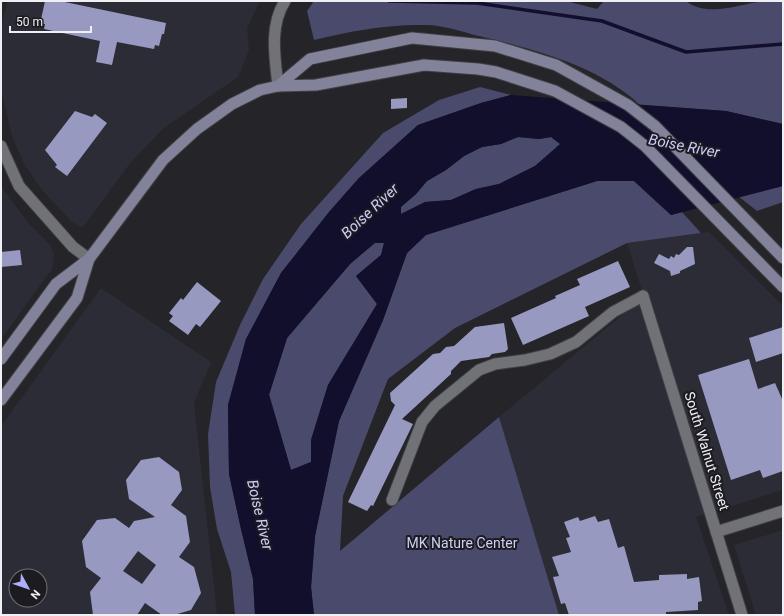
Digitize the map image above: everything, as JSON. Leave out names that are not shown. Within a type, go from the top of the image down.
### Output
[{"type":"main road","points":[[278,86],[310,59],[412,38],[495,46],[556,65],[628,105],[655,126],[783,258]]},
{"type":"main road","points":[[1,359],[56,284],[89,259],[163,160],[191,134],[232,104],[260,90],[278,86],[316,85],[424,65],[496,72],[555,91],[621,127],[645,146],[783,286]]},
{"type":"main road","points":[[1,400],[77,298],[89,259]]},
{"type":"street","points":[[278,86],[274,48],[277,16],[285,1]]},
{"type":"street","points":[[1,146],[19,186],[73,246],[89,259]]},
{"type":"street","name":"South Walnut Street","points":[[392,500],[422,422],[435,406],[479,370],[495,364],[525,360],[550,354],[576,342],[613,312],[643,296],[742,615]]},
{"type":"street","points":[[716,532],[783,511]]},
{"type":"shaded area","points":[[8,1],[260,1],[247,28],[249,50],[238,77],[164,128],[131,162],[84,226],[81,227],[71,221],[42,190],[24,164],[12,136],[1,89],[1,33]]},
{"type":"shaded area","points":[[1,186],[28,223],[50,245],[54,254],[52,269],[1,339]]},
{"type":"shaded area","points":[[709,232],[783,306],[783,490],[696,517],[729,615],[559,615],[499,417],[644,297],[627,243]]},
{"type":"shaded area","points":[[101,288],[211,362],[194,403],[217,615],[1,615],[1,426]]},
{"type":"shaded area","points":[[783,530],[783,615],[756,615],[734,545]]},
{"type":"green space","points":[[314,1],[566,1],[597,9],[604,1],[686,1],[694,6],[704,9],[714,9],[766,1],[783,1],[783,124],[726,111],[640,105],[605,79],[585,69],[543,53],[439,26],[412,25],[384,27],[314,40],[307,11]]},
{"type":"green space","points":[[480,87],[511,95],[481,103],[418,125],[359,178],[329,212],[281,273],[246,339],[228,405],[229,474],[253,579],[255,615],[235,615],[231,572],[217,529],[210,487],[208,434],[216,382],[240,325],[263,279],[301,224],[383,133],[439,100]]},
{"type":"green space","points":[[518,137],[539,139],[551,137],[561,144],[535,166],[499,184],[476,189],[451,200],[425,202],[401,214],[401,207],[416,194],[427,181],[446,170],[464,156],[482,147],[501,144]]},
{"type":"green space","name":"MK Nature Center","points":[[597,181],[634,181],[671,215],[682,212],[701,233],[627,243],[455,328],[388,379],[343,496],[340,551],[499,417],[559,615],[314,615],[311,587],[315,536],[339,421],[383,320],[407,253],[426,235]]},
{"type":"green space","points":[[783,186],[783,202],[757,211],[738,196]]},
{"type":"green space","points":[[375,242],[384,243],[381,255],[356,276],[377,304],[328,385],[311,440],[311,462],[291,470],[269,394],[287,338],[350,264]]},
{"type":"water","name":"Boise River","points":[[511,95],[726,111],[783,124],[783,186],[671,215],[634,181],[597,181],[426,235],[407,253],[383,320],[339,421],[315,536],[311,587],[314,615],[255,615],[253,579],[229,474],[228,405],[246,339],[281,273],[329,212],[359,178],[418,125],[481,103]],"holes":[[[518,137],[539,139],[551,137],[560,144],[535,166],[499,184],[476,189],[451,200],[425,202],[401,214],[401,207],[416,194],[427,181],[446,170],[464,156],[482,147],[501,144]],[[375,243],[384,243],[381,255],[356,276],[377,304],[328,385],[311,440],[311,462],[291,470],[269,395],[287,338],[350,264]]]},
{"type":"building","points":[[45,1],[60,1],[166,23],[164,34],[162,34],[159,46],[155,45],[154,49],[117,42],[112,65],[96,62],[100,41],[44,29],[45,24],[40,24]]},
{"type":"building","points":[[407,98],[407,108],[391,109],[391,99]]},
{"type":"building","points":[[75,111],[92,117],[95,114],[107,123],[67,176],[55,167],[57,165],[45,150]]},
{"type":"building","points":[[687,247],[693,247],[695,264],[680,271],[680,273],[671,276],[670,271],[654,263],[659,254],[669,259],[671,256],[674,258],[676,254],[679,255]]},
{"type":"building","points":[[20,250],[22,265],[1,267],[1,252]]},
{"type":"building","points":[[618,261],[630,287],[585,307],[589,316],[523,345],[511,318],[556,298],[555,296],[580,285],[577,279]]},
{"type":"building","points":[[197,282],[221,301],[200,327],[196,324],[188,335],[169,321],[173,316],[169,313],[181,298],[183,300]]},
{"type":"building","points":[[504,323],[508,349],[505,352],[492,354],[489,357],[461,361],[451,371],[451,374],[402,419],[413,424],[373,506],[371,505],[367,511],[348,502],[395,405],[391,401],[390,393],[433,354],[440,353],[446,347],[454,346],[475,327]]},
{"type":"building","points":[[783,327],[783,353],[756,362],[749,338]]},
{"type":"building","points":[[749,359],[758,389],[775,383],[783,401],[783,471],[763,478],[760,470],[731,480],[698,375]]},
{"type":"building","points":[[159,457],[179,472],[182,490],[171,505],[186,516],[190,542],[179,557],[194,567],[201,593],[191,610],[174,615],[162,615],[145,603],[137,615],[93,615],[90,592],[101,578],[86,567],[82,541],[97,520],[115,518],[129,528],[134,521],[155,517],[129,499],[126,480],[141,460]],"holes":[[[138,551],[156,565],[142,584],[123,571]]]},
{"type":"building","points":[[595,516],[598,522],[609,519],[618,548],[624,546],[634,582],[659,580],[659,575],[687,574],[687,579],[699,577],[702,601],[698,602],[698,610],[666,612],[666,615],[569,615],[565,603],[561,604],[553,577],[559,576],[552,557],[571,552],[566,538],[570,537],[564,522],[578,517],[580,521]]},
{"type":"waterway","points":[[389,1],[477,3],[602,21],[686,52],[783,44]]}]
